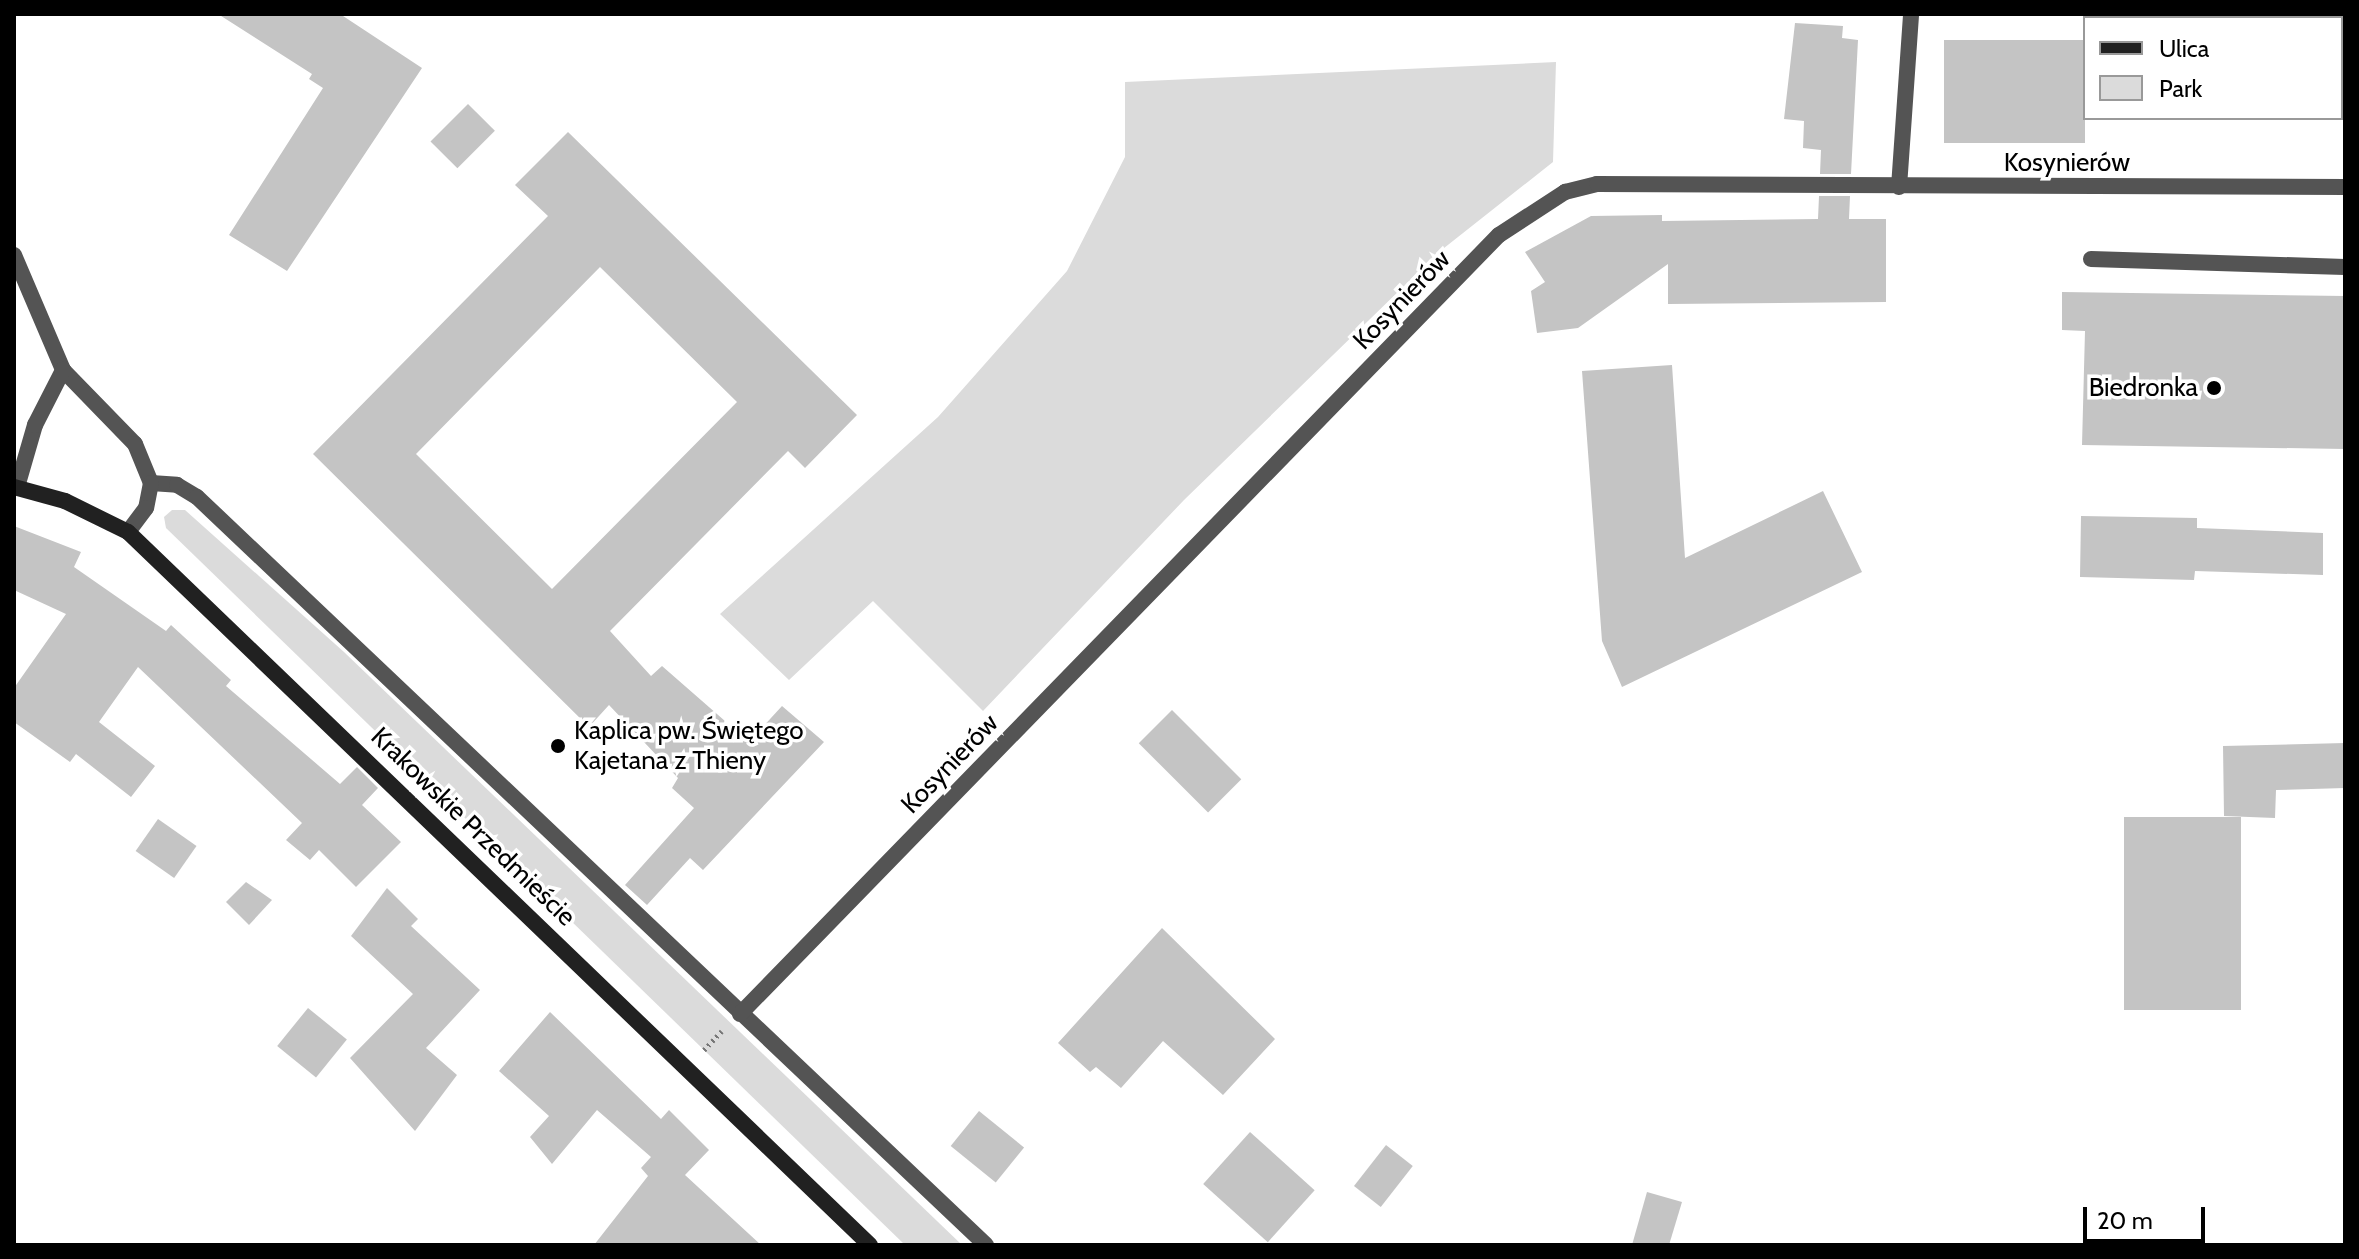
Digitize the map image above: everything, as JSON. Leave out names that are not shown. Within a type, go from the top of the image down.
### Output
[{"type":"street","points":[[1899,187],[1911,14]]},
{"type":"street","name":"Kosynierów","points":[[740,1014],[1499,235],[1532,209],[1565,192],[1597,184],[2345,187]]},
{"type":"street","points":[[14,255],[63,370],[135,444],[151,483],[146,508],[128,532]]},
{"type":"street","points":[[2091,259],[2345,267]]},
{"type":"street","points":[[15,487],[35,425],[63,370]]},
{"type":"street","points":[[151,483],[177,485],[197,497],[986,1245]]},
{"type":"street","name":"Krakowskie Przedmieście","points":[[15,487],[65,501],[128,532],[870,1245]]},
{"type":"green space","points":[[1556,62],[1553,162],[1439,252],[1184,500],[983,711],[873,601],[789,680],[720,614],[938,417],[1067,271],[1125,157],[1125,82]]},
{"type":"green space","points":[[172,510],[185,510],[344,652],[962,1245],[905,1245],[166,528],[164,517]]},
{"type":"building","points":[[218,14],[340,14],[422,68],[287,271],[229,235],[323,88],[309,79],[312,74]]},
{"type":"building","points":[[1795,23],[1843,26],[1842,38],[1858,40],[1851,174],[1820,174],[1821,150],[1803,148],[1804,121],[1784,119]]},
{"type":"building","points":[[1944,40],[2083,40],[2085,143],[1944,143]]},
{"type":"building","points":[[468,104],[495,131],[457,168],[431,141]]},
{"type":"building","points":[[568,132],[857,415],[805,468],[788,451],[610,631],[651,676],[662,666],[749,742],[782,706],[824,742],[703,870],[690,858],[647,905],[625,885],[694,808],[672,788],[678,778],[609,705],[589,727],[313,454],[548,216],[515,185]],"holes":[[[600,267],[737,402],[552,589],[416,454]]]},
{"type":"building","points":[[1819,196],[1850,196],[1849,219],[1886,219],[1886,302],[1668,304],[1668,264],[1578,328],[1537,333],[1531,291],[1545,282],[1525,252],[1591,216],[1662,215],[1662,221],[1818,219]]},
{"type":"building","name":"Biedronka","points":[[2062,292],[2345,296],[2345,449],[2082,445],[2085,331],[2062,330]]},
{"type":"building","points":[[1672,365],[1685,558],[1823,491],[1862,572],[1622,687],[1602,641],[1582,371]]},
{"type":"building","points":[[2081,516],[2197,518],[2197,528],[2323,533],[2323,575],[2195,571],[2194,580],[2080,577]]},
{"type":"building","points":[[14,526],[81,552],[74,567],[166,631],[171,625],[231,680],[226,686],[340,784],[357,767],[378,788],[362,805],[401,842],[356,887],[319,850],[310,860],[286,840],[302,823],[138,667],[99,722],[155,766],[131,797],[76,754],[70,762],[14,722],[14,688],[66,614],[14,590]]},
{"type":"building","points":[[1172,710],[1241,779],[1208,813],[1139,743]]},
{"type":"building","points":[[2345,743],[2345,788],[2276,790],[2275,818],[2224,816],[2223,746]]},
{"type":"building","points":[[2124,817],[2241,817],[2241,1010],[2124,1010]]},
{"type":"building","points":[[158,819],[197,846],[174,878],[136,851]]},
{"type":"building","points":[[246,882],[272,900],[249,925],[226,902]]},
{"type":"building","points":[[387,888],[418,919],[411,926],[480,990],[426,1048],[457,1075],[415,1131],[350,1058],[413,994],[351,936]]},
{"type":"building","points":[[1162,928],[1275,1039],[1223,1095],[1163,1041],[1121,1088],[1096,1067],[1090,1072],[1058,1043]]},
{"type":"building","points":[[308,1008],[347,1039],[316,1078],[277,1046]]},
{"type":"building","points":[[550,1012],[661,1119],[669,1110],[709,1150],[685,1175],[761,1245],[594,1245],[648,1176],[641,1168],[651,1157],[597,1110],[552,1164],[530,1137],[549,1116],[499,1071]]},
{"type":"building","points":[[979,1111],[1024,1148],[996,1182],[951,1146]]},
{"type":"building","points":[[1250,1132],[1315,1190],[1268,1242],[1203,1184]]},
{"type":"building","points":[[1386,1145],[1413,1166],[1381,1207],[1354,1186]]},
{"type":"building","points":[[1647,1192],[1682,1202],[1669,1245],[1632,1245]]},
{"type":"place","name":"Biedronka","points":[[2214,388]]},
{"type":"place","name":"Kaplica pw. Świętego Kajetana z Thieny","points":[[558,746]]}]
